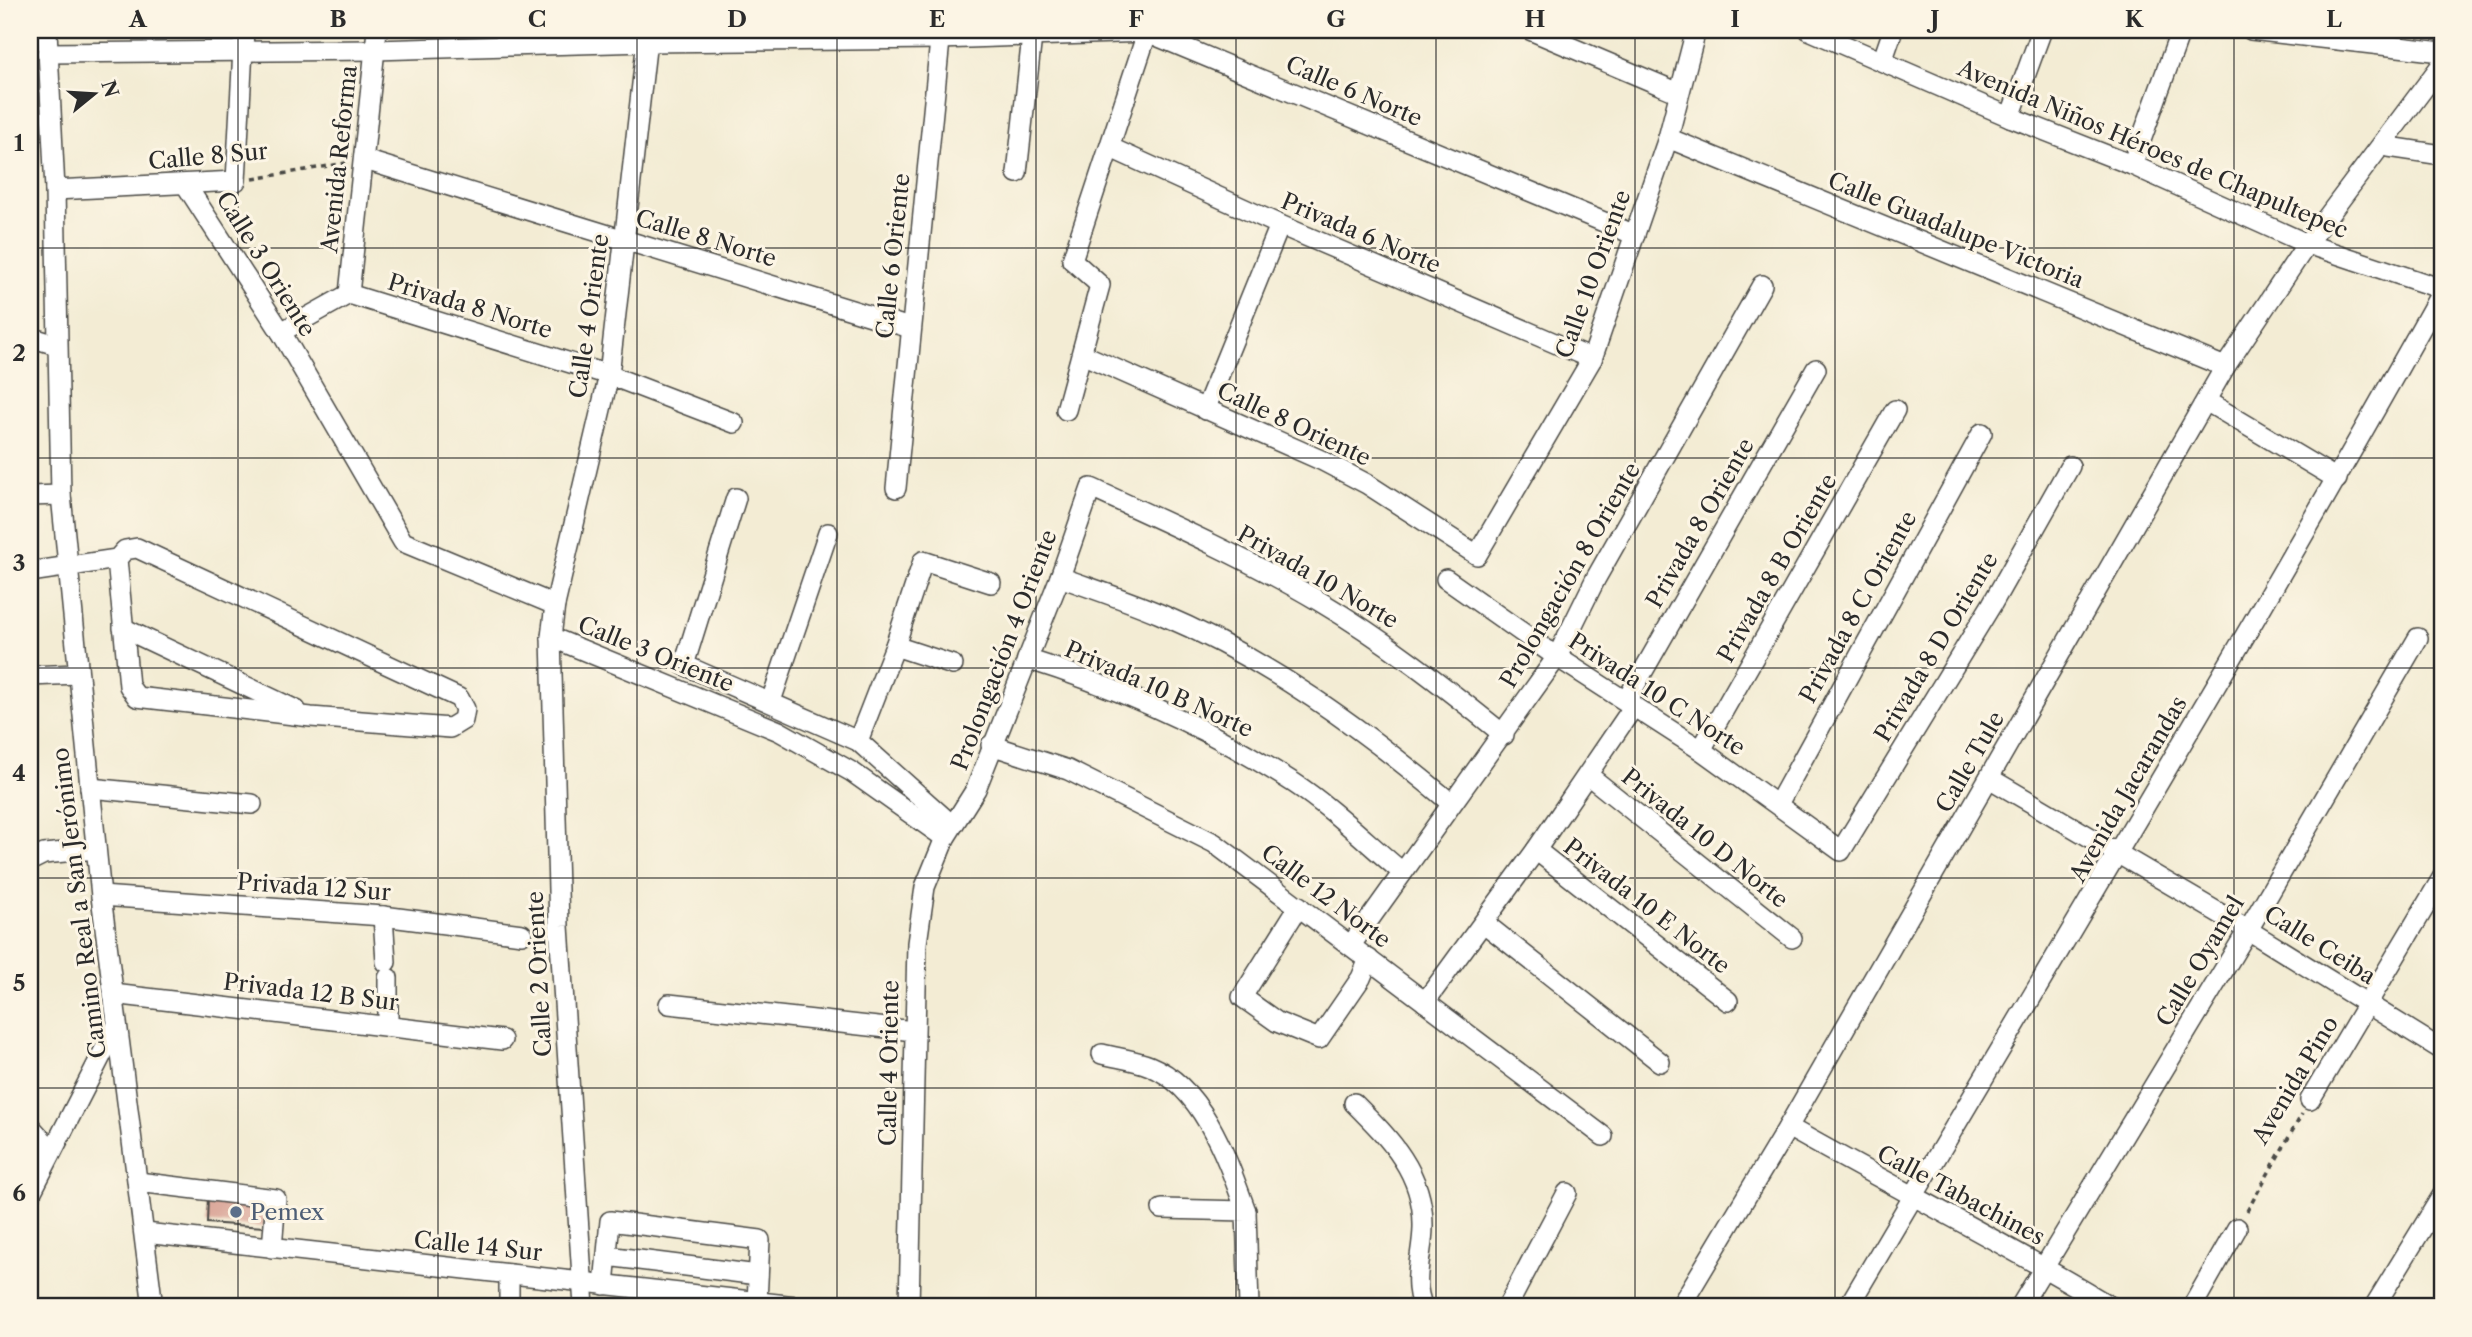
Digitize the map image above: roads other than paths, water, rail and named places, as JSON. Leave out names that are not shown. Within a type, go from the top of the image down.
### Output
[{"type":"street","name":"Camino Real a San Jerónimo","points":[[47,30],[55,190],[61,495],[101,895],[153,1307]]},
{"type":"street","name":"Avenida Reforma","points":[[349,294],[377,30]]},
{"type":"street","points":[[1530,30],[1679,93]]},
{"type":"street","name":"Calle 10 Oriente","points":[[1477,555],[1592,359],[1668,138],[1696,30]]},
{"type":"street","name":"Avenida Niños Héroes de Chapultepec","points":[[1809,30],[2010,117],[2132,165],[2307,244],[2442,290]]},
{"type":"street","points":[[1883,60],[1893,30]]},
{"type":"street","points":[[2010,117],[2042,30]]},
{"type":"street","points":[[2132,165],[2181,30]]},
{"type":"street","points":[[2251,30],[2442,52]]},
{"type":"street","name":"Calle 6 Norte","points":[[47,53],[244,39],[375,50],[502,38],[940,34],[1032,36],[1148,31],[1635,235]]},
{"type":"street","points":[[1066,410],[1100,285],[1072,260],[1148,31]]},
{"type":"street","name":"Calle 6 Oriente","points":[[896,488],[940,34]]},
{"type":"street","name":"Calle 4 Oriente","points":[[555,605],[609,375],[648,36]]},
{"type":"street","points":[[1017,173],[1032,36]]},
{"type":"street","name":"Calle 3 Oriente","points":[[236,181],[244,39]]},
{"type":"street","name":"Calle Tule","points":[[1681,1307],[1788,1127],[2225,367],[2307,244],[2442,64]]},
{"type":"street","name":"Calle Guadalupe Victoria","points":[[1668,138],[2225,367]]},
{"type":"street","points":[[2382,146],[2442,155]]},
{"type":"street","name":"Privada 6 Norte","points":[[1111,148],[1280,225],[1592,359]]},
{"type":"street","name":"Calle 8 Norte","points":[[365,160],[910,328]]},
{"type":"street","name":"Calle 8 Sur","points":[[55,190],[236,181]]},
{"type":"street","name":"Calle 3 Oriente","points":[[186,185],[281,332],[403,542],[555,605],[551,637],[779,731],[949,832]]},
{"type":"street","points":[[1205,410],[1280,225]]},
{"type":"street","name":"Prolongación 8 Oriente","points":[[1351,945],[1451,803],[1504,735],[1557,657],[1595,578],[1762,285]]},
{"type":"street","name":"Avenida Jacarandas","points":[[1849,1307],[2119,855],[2337,479],[2442,290]]},
{"type":"street","points":[[281,332],[349,294]]},
{"type":"street","name":"Privada 8 Norte","points":[[349,294],[609,375],[734,423]]},
{"type":"street","points":[[30,337],[56,345]]},
{"type":"street","name":"Calle 8 Oriente","points":[[1082,354],[1367,484],[1477,555]]},
{"type":"street","name":"Privada 8 Oriente","points":[[1630,703],[1816,369]]},
{"type":"street","points":[[2206,401],[2337,479]]},
{"type":"street","name":"Privada 8 B Oriente","points":[[1701,750],[1895,410]]},
{"type":"street","name":"Privada 8 C Oriente","points":[[1778,804],[1982,433]]},
{"type":"street","name":"Privada 8 D Oriente","points":[[1841,852],[1992,604],[2070,466]]},
{"type":"street","name":"Prolongación 4 Oriente","points":[[949,832],[976,789],[1060,577],[1091,488]]},
{"type":"street","name":"Privada 10 Norte","points":[[1091,488],[1198,536],[1319,601],[1408,659],[1504,735]]},
{"type":"street","points":[[30,496],[61,495]]},
{"type":"street","points":[[736,498],[684,665],[858,741],[949,832]]},
{"type":"street","points":[[771,701],[828,533]]},
{"type":"street","points":[[30,572],[117,559],[125,550],[137,548],[459,698],[465,709],[460,724],[450,729],[311,717],[136,697],[129,686],[117,559]]},
{"type":"street","points":[[858,741],[895,646],[923,561],[991,583]]},
{"type":"street","points":[[1060,577],[1161,614],[1222,644],[1302,690],[1359,729],[1451,803]]},
{"type":"street","name":"Privada 10 C Norte","points":[[1446,579],[1557,657],[1701,750],[1841,852]]},
{"type":"street","points":[[123,628],[311,717]]},
{"type":"street","name":"Calle 2 Oriente","points":[[551,637],[559,926],[584,1307]]},
{"type":"street","name":"Calle Oyamel","points":[[2020,1307],[2248,930],[2418,638]]},
{"type":"street","points":[[895,646],[953,665]]},
{"type":"street","name":"Privada 10 B Norte","points":[[1027,659],[1084,677],[1221,740],[1296,785],[1402,872]]},
{"type":"street","points":[[30,676],[78,674]]},
{"type":"street","points":[[1425,1002],[1588,775],[1630,703]]},
{"type":"street","name":"Calle 12 Norte","points":[[991,746],[1068,770],[1214,843],[1603,1136]]},
{"type":"street","name":"Privada 10 D Norte","points":[[1588,775],[1792,938]]},
{"type":"street","name":"Calle Ceiba","points":[[1989,778],[2248,930],[2442,1050]]},
{"type":"street","points":[[89,788],[252,804]]},
{"type":"street","name":"Calle 4 Oriente","points":[[909,1307],[917,943],[925,887],[949,832]]},
{"type":"street","points":[[30,861],[44,854],[96,849]]},
{"type":"street","name":"Privada 10 E Norte","points":[[1536,850],[1728,1001]]},
{"type":"street","name":"Avenida Pino","points":[[2310,1100],[2442,878]]},
{"type":"street","name":"Privada 12 Sur","points":[[101,895],[383,916],[522,934]]},
{"type":"street","points":[[1299,906],[1242,997],[1277,1022],[1319,1039],[1361,978],[1370,959]]},
{"type":"street","points":[[383,916],[388,1026]]},
{"type":"street","points":[[1484,923],[1660,1062]]},
{"type":"street","name":"Privada 12 B Sur","points":[[113,994],[502,1040]]},
{"type":"street","points":[[669,1004],[914,1031]]},
{"type":"street","points":[[30,1195],[117,1025]]},
{"type":"street","points":[[1102,1054],[1151,1066],[1176,1084],[1198,1107],[1224,1150],[1246,1211],[1249,1307]]},
{"type":"street","points":[[1354,1103],[1392,1142],[1418,1183],[1423,1226],[1417,1277],[1423,1307]]},
{"type":"street","points":[[30,1126],[52,1151]]},
{"type":"street","name":"Calle Tabachines","points":[[1788,1127],[1913,1198],[2044,1266],[2111,1307]]},
{"type":"street","points":[[138,1182],[276,1199],[272,1248]]},
{"type":"street","points":[[1507,1307],[1567,1193]]},
{"type":"street","points":[[2374,1307],[2442,1196]]},
{"type":"street","points":[[1162,1209],[1246,1211]]},
{"type":"street","points":[[604,1285],[610,1221],[760,1241],[757,1302]]},
{"type":"street","points":[[2192,1307],[2237,1228]]},
{"type":"street","name":"Calle 14 Sur","points":[[145,1233],[805,1307]]},
{"type":"street","points":[[607,1256],[758,1275]]},
{"type":"street","points":[[509,1274],[509,1307]]},
{"type":"place","name":"Pemex","points":[[236,1212]]}]
